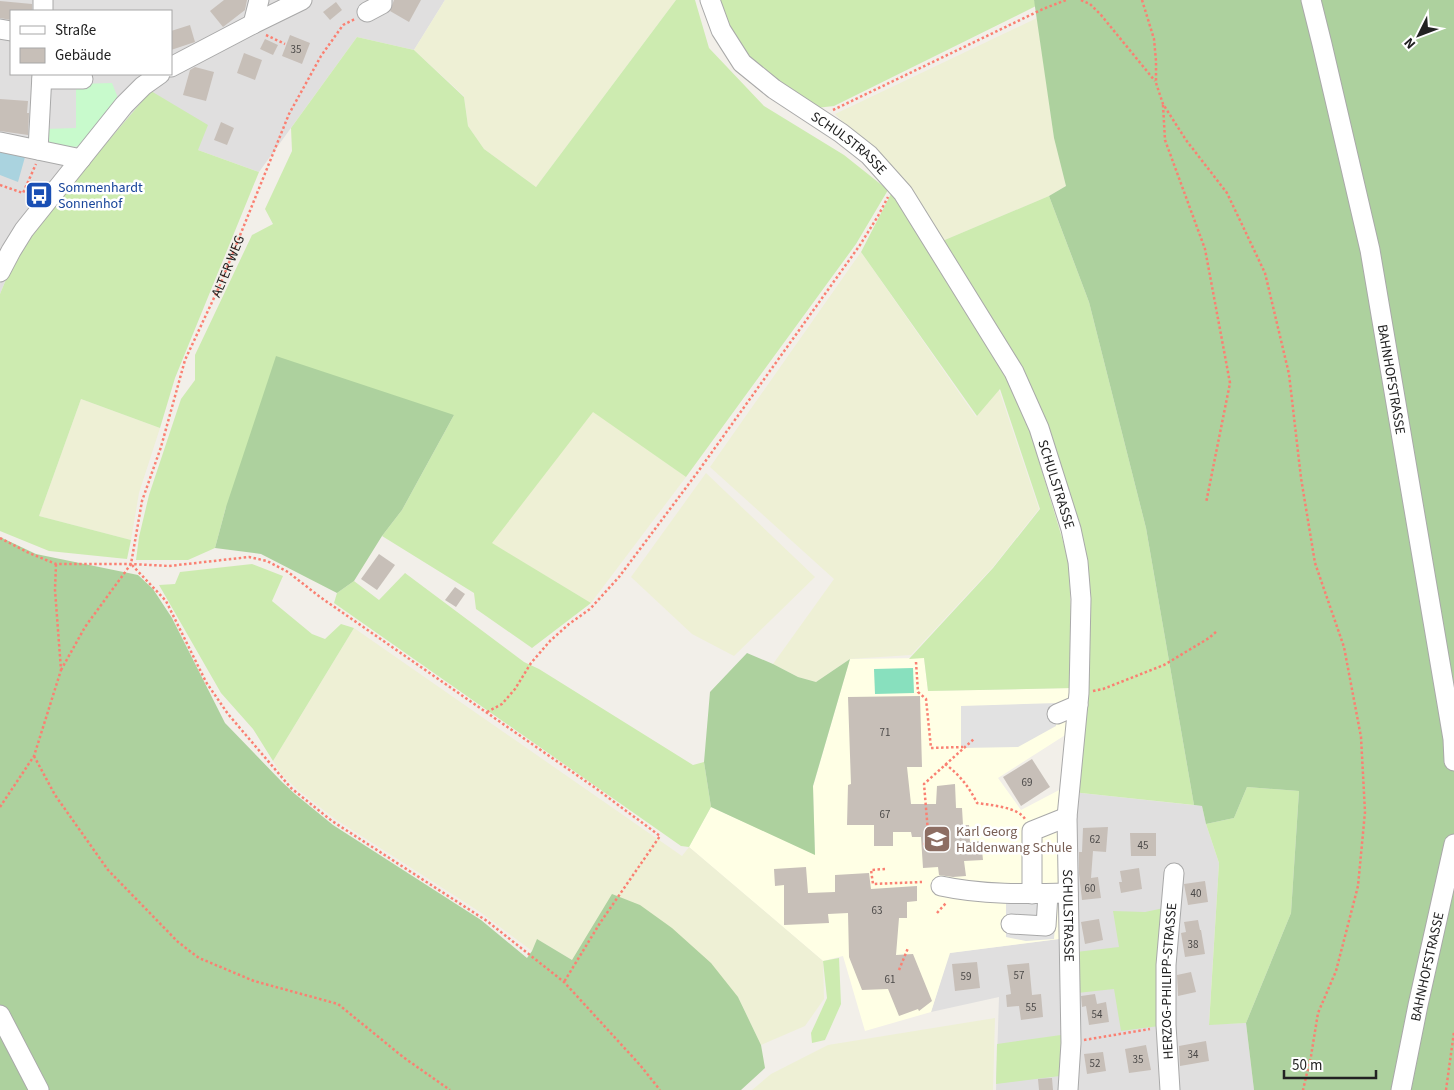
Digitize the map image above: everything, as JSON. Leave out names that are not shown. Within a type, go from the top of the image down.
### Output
[{"type":"street","points":[[253,24],[259,0]]},
{"type":"street","points":[[172,66],[302,0]]},
{"type":"street","points":[[367,12],[382,4],[382,0]]},
{"type":"street","name":"SCHULSTRASSE","points":[[710,0],[721,30],[742,63],[774,89],[841,132],[869,155],[903,193],[1014,372],[1038,428],[1071,529],[1078,562],[1081,599],[1079,699],[1068,791],[1067,817],[1071,1043],[1068,1090]]},
{"type":"street","name":"BAHNHOFSTRASSE","points":[[1311,0],[1370,250],[1453,739],[1454,761]]},
{"type":"street","points":[[0,272],[24,230],[124,104],[143,86],[159,75]]},
{"type":"street","points":[[39,153],[42,76],[82,79]]},
{"type":"street","points":[[0,142],[39,153],[81,159]]},
{"type":"street","points":[[1057,714],[1079,699]]},
{"type":"street","points":[[1011,924],[1046,926],[1032,830],[1067,817]]},
{"type":"street","name":"BAHNHOFSTRASSE","points":[[1401,1090],[1454,844]]},
{"type":"street","name":"HERZOG-PHILIPP-STRASSE","points":[[1170,1090],[1166,1025],[1166,965],[1174,874]]},
{"type":"street","points":[[940,886],[963,891],[1040,894],[1068,893]]},
{"type":"street","points":[[0,1015],[39,1090]]},
{"type":"path","points":[[818,117],[1066,0]]},
{"type":"path","points":[[1081,0],[1090,4],[1101,15],[1156,83]]},
{"type":"path","points":[[1142,0],[1154,39],[1156,83],[1162,104],[1165,140],[1205,249],[1230,383],[1206,503]]},
{"type":"path","name":"ALTER WEG","points":[[131,564],[142,501],[161,446],[185,360],[220,285],[290,114],[321,56],[343,25],[367,12]]},
{"type":"path","points":[[1162,104],[1186,140],[1227,193],[1265,273],[1289,374],[1301,478],[1315,563],[1344,648],[1361,737],[1365,812],[1358,886],[1336,971],[1318,1013],[1312,1056],[1303,1090]]},
{"type":"path","points":[[0,185],[23,193],[39,153]]},
{"type":"path","points":[[487,712],[502,704],[516,689],[531,663],[550,641],[590,609],[619,577],[697,473],[860,245],[890,192],[896,186]]},
{"type":"path","points":[[0,538],[56,564],[169,566],[249,557],[267,560],[288,572],[320,598],[487,712],[660,836],[600,922],[564,982]]},
{"type":"path","points":[[56,564],[55,590],[61,670]]},
{"type":"path","points":[[0,807],[34,756],[61,670],[84,627],[131,564]]},
{"type":"path","points":[[131,564],[166,601],[206,682],[228,714],[290,788],[332,821],[487,921],[564,982],[640,1065],[660,1090]]},
{"type":"path","points":[[1079,699],[1164,665],[1218,631]]},
{"type":"path","points":[[916,662],[918,692],[926,699],[932,748],[964,748]]},
{"type":"path","points":[[923,844],[929,844],[924,784],[975,738]]},
{"type":"path","points":[[34,756],[55,795],[108,870],[178,942],[199,958],[254,981],[338,1004],[403,1057],[450,1090]]},
{"type":"path","points":[[945,764],[957,773],[971,790],[976,803],[1008,808],[1022,815],[1032,830]]},
{"type":"path","points":[[885,869],[871,870],[873,884],[922,882]]},
{"type":"path","points":[[899,970],[908,948]]},
{"type":"path","points":[[1071,1043],[1166,1025]]},
{"type":"path","points":[[1446,1090],[1454,1032]]},
{"type":"shaded area","points":[[0,0],[445,0],[414,50],[357,37],[259,172],[198,150],[19,248],[0,294]]},
{"type":"shaded area","points":[[445,0],[676,0],[536,187],[484,149],[468,126],[464,96],[414,50]]},
{"type":"shaded area","points":[[1037,18],[1054,138],[1066,186],[1049,196],[940,242],[850,129],[835,114]]},
{"type":"shaded area","points":[[861,252],[976,417],[999,390],[1039,509],[993,567],[911,655],[850,659],[816,682],[798,677],[773,664],[834,579],[710,467]]},
{"type":"shaded area","points":[[81,399],[160,428],[139,493],[131,540],[39,516]]},
{"type":"shaded area","points":[[593,411],[686,477],[591,603],[491,543]]},
{"type":"shaded area","points":[[706,473],[815,577],[734,656],[692,634],[631,577]]},
{"type":"shaded area","points":[[354,628],[682,856],[689,847],[823,961],[824,999],[805,1026],[761,1045],[738,997],[572,960],[538,940],[532,951],[480,912],[335,819],[298,790],[281,774],[273,761]]},
{"type":"shaded area","name":"Karl Georg Haldenwang Schule","points":[[924,658],[928,691],[1073,688],[1070,732],[998,778],[1021,810],[1063,788],[1059,832],[1059,939],[950,953],[931,1012],[865,1031],[843,956],[823,961],[689,847],[711,807],[815,854],[813,787],[850,659]]},
{"type":"shaded area","points":[[1058,703],[1056,726],[1018,747],[961,748],[961,706]]},
{"type":"shaded area","points":[[1072,792],[1202,806],[1219,863],[1209,1024],[1246,1023],[1254,1090],[996,1090],[999,997],[931,1012],[949,953],[1059,939],[1076,939]]},
{"type":"shaded area","points":[[1006,898],[1057,898],[1054,939],[1026,941],[1006,937]]},
{"type":"shaded area","points":[[995,1018],[993,1090],[752,1090],[771,1074],[828,1045]]},
{"type":"green space","points":[[676,0],[695,0],[709,48],[764,106],[844,155],[888,190],[856,244],[686,477],[593,412],[492,543],[591,603],[532,648],[476,609],[474,593],[382,536],[402,510],[454,415],[226,507],[215,548],[188,560],[136,560],[139,537],[149,495],[181,399],[195,380],[195,355],[252,235],[273,224],[265,209],[292,151],[291,128],[357,37],[414,50],[464,97],[468,126],[484,149],[536,187]]},
{"type":"green space","points":[[716,0],[1034,0],[1036,6],[834,106],[816,108],[750,61],[728,29]]},
{"type":"green space","points":[[1034,0],[1454,0],[1454,1090],[1254,1090],[1246,1023],[1291,913],[1299,791],[1247,787],[1234,818],[1206,824],[1202,806],[1194,805],[1146,528],[1089,302],[1049,196],[1066,186],[1054,138]]},
{"type":"green space","points":[[112,83],[118,98],[82,146],[59,147],[47,140],[44,129],[76,128],[76,84]]},
{"type":"green space","points":[[151,91],[208,125],[198,150],[259,172],[175,378],[160,428],[81,399],[39,516],[131,540],[127,559],[49,551],[0,531],[0,294],[19,248]]},
{"type":"green space","points":[[892,192],[1009,377],[1026,418],[1069,561],[1073,688],[928,691],[924,658],[909,659],[993,568],[1040,509],[1000,389],[977,416],[861,252]]},
{"type":"green space","points":[[1049,196],[1089,302],[1146,528],[1194,805],[1072,792],[1085,614],[1041,424],[940,242]]},
{"type":"green space","points":[[276,356],[454,415],[402,510],[382,536],[354,581],[337,593],[261,554],[215,548],[226,507]]},
{"type":"green space","points":[[0,537],[36,554],[138,575],[153,589],[172,618],[225,723],[282,782],[333,825],[481,920],[527,958],[537,939],[572,960],[612,894],[640,905],[672,928],[711,963],[738,997],[761,1045],[765,1068],[741,1090],[0,1090]]},
{"type":"green space","points":[[252,564],[283,576],[272,601],[312,634],[325,639],[341,624],[354,628],[273,761],[253,729],[221,693],[159,585],[175,584],[180,572]]},
{"type":"green space","points":[[405,573],[524,662],[539,669],[693,765],[704,762],[711,807],[689,847],[681,846],[334,603],[337,593],[354,581],[379,600]]},
{"type":"green space","points":[[747,653],[798,677],[816,682],[850,659],[813,786],[815,855],[711,807],[704,762],[710,692]]},
{"type":"green space","points":[[913,668],[914,693],[875,694],[874,669]]},
{"type":"green space","points":[[1247,787],[1299,791],[1291,913],[1246,1023],[1209,1025],[1219,863],[1206,824],[1234,818]]},
{"type":"green space","points":[[1164,908],[1159,1026],[1121,1031],[1114,989],[1077,993],[1076,952],[1119,947],[1113,911],[1145,912]]},
{"type":"green space","points":[[839,958],[841,1004],[825,1040],[812,1043],[811,1033],[827,998],[823,961]]},
{"type":"green space","points":[[1061,1035],[1060,1076],[996,1084],[997,1044]]},
{"type":"water","points":[[0,152],[25,157],[18,182],[0,175]]},
{"type":"building","points":[[224,0],[247,0],[245,10],[223,27],[210,11]]},
{"type":"building","points":[[394,0],[421,0],[409,22],[390,11]]},
{"type":"building","points":[[0,1],[32,4],[32,10],[10,10],[10,20],[0,18]]},
{"type":"building","points":[[336,2],[342,10],[330,20],[323,12]]},
{"type":"building","points":[[190,25],[195,42],[172,50],[172,31]]},
{"type":"building","points":[[290,35],[310,43],[302,64],[282,56]]},
{"type":"building","points":[[265,39],[278,45],[273,55],[260,49]]},
{"type":"building","points":[[244,53],[262,60],[255,80],[237,73]]},
{"type":"building","points":[[195,67],[214,72],[206,101],[183,95],[190,70]]},
{"type":"building","points":[[0,99],[28,101],[28,135],[0,131]]},
{"type":"building","points":[[221,122],[234,128],[227,145],[214,140]]},
{"type":"building","points":[[379,554],[395,565],[377,590],[361,579]]},
{"type":"building","points":[[455,587],[465,594],[456,607],[445,600]]},
{"type":"building","points":[[920,696],[922,767],[907,767],[911,804],[936,804],[937,786],[955,784],[956,808],[962,808],[963,825],[969,825],[970,842],[981,841],[983,860],[964,861],[966,876],[939,875],[938,867],[923,868],[921,837],[912,837],[911,832],[893,832],[893,846],[874,846],[874,825],[847,825],[848,785],[851,784],[848,697]]},
{"type":"building","points":[[1032,759],[1050,787],[1021,806],[1003,777]]},
{"type":"building","points":[[1108,827],[1106,852],[1093,851],[1091,878],[1098,877],[1101,898],[1082,900],[1079,852],[1082,852],[1083,828]]},
{"type":"building","points":[[1130,833],[1156,833],[1156,856],[1131,856]]},
{"type":"building","points":[[806,867],[808,893],[835,892],[835,875],[869,873],[871,889],[917,886],[917,901],[907,902],[907,918],[899,918],[896,955],[913,954],[932,1001],[919,1011],[918,1009],[899,1016],[888,989],[862,990],[849,957],[848,913],[828,914],[829,923],[784,925],[784,885],[775,886],[774,869]]},
{"type":"building","points":[[1139,868],[1142,889],[1121,893],[1120,871]]},
{"type":"building","points":[[1205,881],[1208,902],[1188,905],[1184,884]]},
{"type":"building","points":[[1099,919],[1103,940],[1085,944],[1081,922]]},
{"type":"building","points":[[1198,920],[1205,954],[1185,957],[1181,933],[1186,932],[1184,922]]},
{"type":"building","points":[[977,962],[980,988],[955,991],[952,964]]},
{"type":"building","points":[[1029,963],[1032,995],[1041,994],[1043,1017],[1021,1020],[1019,1006],[1007,1007],[1006,995],[1011,994],[1007,965]]},
{"type":"building","points":[[1191,972],[1196,992],[1178,996],[1177,975]]},
{"type":"building","points":[[1095,994],[1097,1004],[1106,1002],[1109,1022],[1089,1025],[1086,1006],[1082,1007],[1081,996]]},
{"type":"building","points":[[1206,1041],[1209,1061],[1180,1066],[1179,1046]]},
{"type":"building","points":[[1146,1045],[1151,1070],[1129,1073],[1125,1049]]},
{"type":"building","points":[[1103,1052],[1106,1071],[1087,1074],[1084,1054]]},
{"type":"building","points":[[1052,1078],[1053,1090],[1039,1090],[1038,1079]]},
{"type":"place","name":"Sommenhardt Sonnenhof","points":[[39,195]]},
{"type":"place","name":"Karl Georg Haldenwang Schule","points":[[937,839]]}]
